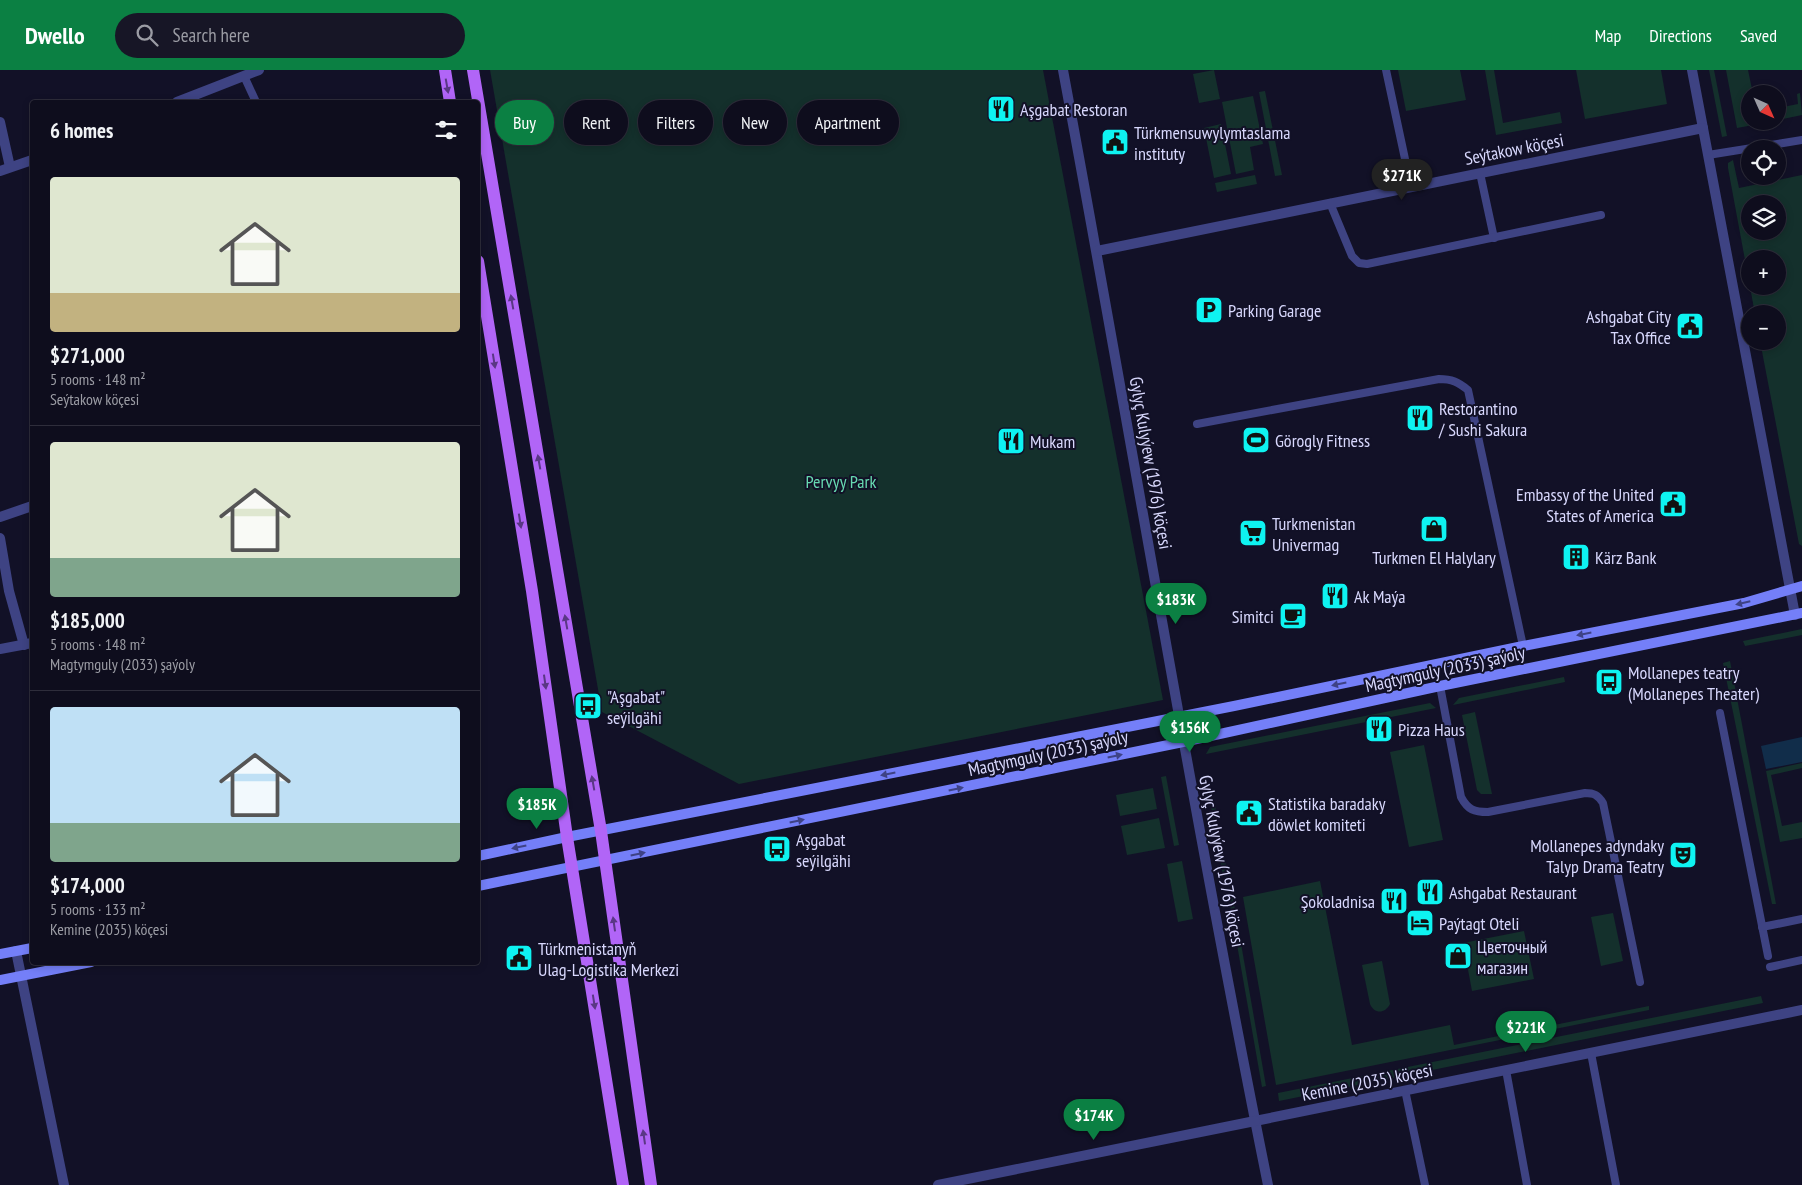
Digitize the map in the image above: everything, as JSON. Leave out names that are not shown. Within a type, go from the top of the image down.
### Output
[{"type":"main road","points":[[444,70],[450,100]]},
{"type":"main road","points":[[473,70],[478,100]]},
{"type":"main road","points":[[480,112],[601,831],[651,1185]]},
{"type":"main road","points":[[480,291],[532,591],[567,837],[623,1185]]},
{"type":"main road","name":"Magtymguly (2033) şaýoly","points":[[480,856],[1744,603],[1802,586]]},
{"type":"main road","name":"Magtymguly (2033) şaýoly","points":[[480,886],[1183,742],[1440,686],[1798,614]]},
{"type":"main road","points":[[0,954],[30,948]]},
{"type":"main road","points":[[0,980],[76,965]]},
{"type":"street","points":[[182,100],[259,70]]},
{"type":"street","name":"Gylyç Kulyýew (1976) köçesi","points":[[1063,70],[1183,742],[1268,1185]]},
{"type":"street","points":[[1692,70],[1790,590],[1798,614]]},
{"type":"street","points":[[0,122],[5,169],[30,164]]},
{"type":"street","name":"Seýtakow köçesi","points":[[1096,251],[1702,128]]},
{"type":"street","points":[[0,517],[30,507]]},
{"type":"street","points":[[0,538],[9,591],[28,644],[0,649]]},
{"type":"street","points":[[16,951],[64,1185]]},
{"type":"street","name":"Kemine (2035) köçesi","points":[[938,1185],[1802,1010]]},
{"type":"lane","points":[[1386,70],[1411,187]]},
{"type":"lane","points":[[244,76],[255,100]]},
{"type":"lane","points":[[1708,155],[1802,140]]},
{"type":"lane","points":[[1480,173],[1494,238]]},
{"type":"lane","points":[[1330,203],[1352,256],[1359,263],[1367,264],[1601,215]]},
{"type":"lane","points":[[1197,424],[1439,379],[1451,379],[1459,383],[1468,390],[1523,646]]},
{"type":"lane","points":[[1440,686],[1461,798],[1470,809],[1476,812],[1488,812],[1585,793],[1594,793],[1599,797],[1603,803],[1640,982]]},
{"type":"lane","points":[[1720,713],[1768,956]]},
{"type":"lane","points":[[1762,927],[1802,919]]},
{"type":"lane","points":[[1770,966],[1802,960]]},
{"type":"lane","points":[[1591,1053],[1616,1185]]},
{"type":"lane","points":[[1506,1070],[1527,1185]]},
{"type":"lane","points":[[1405,1090],[1424,1185]]},
{"type":"green space","name":"Pervyy Park","points":[[490,70],[1043,70],[1163,700],[739,784],[602,712],[503,145],[554,145],[554,100],[495,100]]},
{"type":"green space","points":[[1214,70],[1220,99],[1199,103],[1193,74]]},
{"type":"green space","points":[[1398,70],[1460,70],[1466,100],[1406,111]]},
{"type":"green space","points":[[1485,70],[1494,70],[1503,123],[1560,112],[1562,123],[1496,135]]},
{"type":"green space","points":[[1576,70],[1661,70],[1667,104],[1585,119]]},
{"type":"green space","points":[[1709,70],[1714,70],[1727,136],[1722,137]]},
{"type":"green space","points":[[1726,70],[1748,70],[1751,85],[1741,85],[1741,127],[1737,128]]},
{"type":"green space","points":[[1265,91],[1282,175],[1275,176],[1259,92]]},
{"type":"green space","points":[[1800,93],[1802,115],[1786,118],[1786,106],[1798,104],[1797,94]]},
{"type":"green space","points":[[1253,96],[1263,144],[1250,147],[1254,170],[1236,174],[1222,102]]},
{"type":"green space","points":[[1221,124],[1231,174],[1214,178],[1204,128]]},
{"type":"green space","points":[[1733,160],[1739,188],[1754,185],[1786,185],[1786,178],[1802,175],[1802,546],[1799,544],[1762,350],[1786,350],[1786,305],[1753,305],[1751,295],[1786,295],[1786,250],[1743,250],[1741,240],[1786,240],[1786,195],[1741,195],[1741,238],[1728,163]]},
{"type":"green space","points":[[1255,175],[1257,184],[1217,192],[1215,183]]},
{"type":"green space","points":[[1802,629],[1802,635],[1745,646],[1743,641]]},
{"type":"green space","points":[[1730,661],[1776,904],[1772,904],[1723,663]]},
{"type":"green space","points":[[1564,677],[1565,682],[1453,705],[1459,698]]},
{"type":"green space","points":[[1430,703],[1436,708],[1206,754],[1210,747]]},
{"type":"green space","points":[[1475,712],[1492,794],[1481,794],[1477,790],[1462,715]]},
{"type":"green space","points":[[1424,745],[1443,840],[1409,847],[1390,752]]},
{"type":"green space","points":[[1802,763],[1802,768],[1771,775],[1782,826],[1802,822],[1802,838],[1780,842],[1766,771]]},
{"type":"green space","points":[[1166,776],[1179,845],[1174,846],[1161,777]]},
{"type":"green space","points":[[1153,788],[1157,809],[1120,816],[1116,795]]},
{"type":"green space","points":[[1215,805],[1228,876],[1223,877],[1211,806]]},
{"type":"green space","points":[[1159,818],[1165,848],[1127,855],[1121,826]]},
{"type":"green space","points":[[1182,861],[1193,919],[1178,922],[1167,864]]},
{"type":"green space","points":[[1320,881],[1352,1045],[1450,1025],[1454,1045],[1649,1006],[1649,1010],[1276,1085],[1243,897]]},
{"type":"green space","points":[[1233,898],[1266,1086],[1262,1087],[1229,899]]},
{"type":"green space","points":[[1613,913],[1623,961],[1601,966],[1591,917]]},
{"type":"green space","points":[[1524,931],[1534,979],[1472,991],[1463,943]]},
{"type":"green space","points":[[1382,961],[1390,1004],[1385,1010],[1380,1012],[1374,1010],[1370,1004],[1362,965]]},
{"type":"green space","points":[[1761,996],[1763,1003],[1279,1101],[1278,1093]]},
{"type":"water","points":[[1802,737],[1802,762],[1766,769],[1761,746]]},
{"type":"place","name":"Aşgabat Restoran","points":[[1001,109]]},
{"type":"place","name":"Türkmensuwylymtaslama instituty","points":[[1115,142]]},
{"type":"place","name":"Parking Garage","points":[[1209,310]]},
{"type":"place","name":"Ashgabat City Tax Office","points":[[1690,326]]},
{"type":"place","name":"Restorantino / Sushi Sakura","points":[[1420,418]]},
{"type":"place","name":"Görogly Fitness","points":[[1256,440]]},
{"type":"place","name":"Mukam","points":[[1011,441]]},
{"type":"place","name":"Embassy of the United States of America","points":[[1673,504]]},
{"type":"place","name":"Turkmen El Halylary","points":[[1434,529]]},
{"type":"place","name":"Turkmenistan Univermag","points":[[1253,533]]},
{"type":"place","name":"Kärz Bank","points":[[1576,557]]},
{"type":"place","name":"Ak Maýa","points":[[1335,596]]},
{"type":"place","name":"Simitci","points":[[1293,616]]},
{"type":"place","name":"Mollanepes teatry (Mollanepes Theater)","points":[[1609,682]]},
{"type":"place","name":"\"Aşgabat\" seýilgähi","points":[[588,706]]},
{"type":"place","name":"Pizza Haus","points":[[1379,729]]},
{"type":"place","name":"Statistika baradaky döwlet komiteti","points":[[1249,813]]},
{"type":"place","name":"Aşgabat seýilgähi","points":[[777,849]]},
{"type":"place","name":"Mollanepes adyndaky Talyp Drama Teatry","points":[[1683,855]]},
{"type":"place","name":"Ashgabat Restaurant","points":[[1430,892]]},
{"type":"place","name":"Şokoladnisa","points":[[1394,901]]},
{"type":"place","name":"Paýtagt Oteli","points":[[1420,923]]},
{"type":"place","name":"Цветочный магазин","points":[[1458,956]]},
{"type":"place","name":"Türkmenistanyň Ulag-Logistika Merkezi","points":[[519,958]]}]
